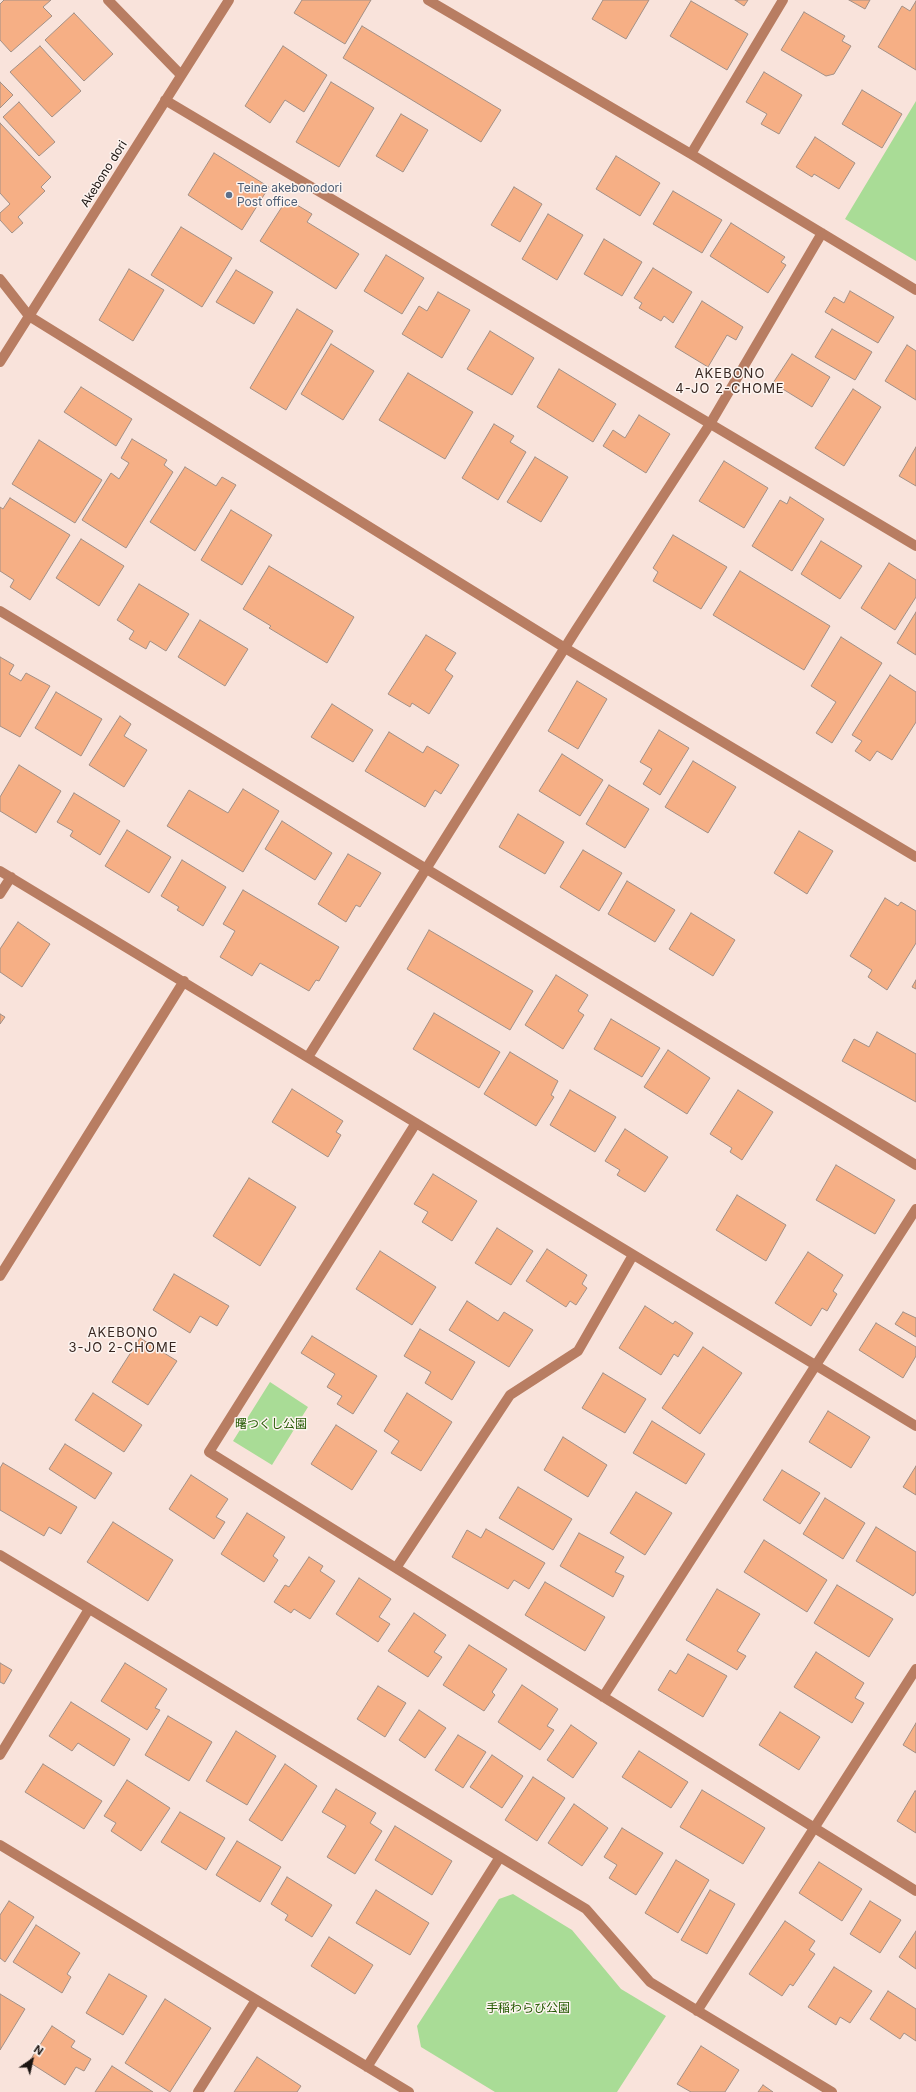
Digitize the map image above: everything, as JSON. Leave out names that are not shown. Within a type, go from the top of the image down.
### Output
[{"type":"street","points":[[108,0],[181,75]]},
{"type":"street","name":"Akebono dori","points":[[0,362],[229,0]]},
{"type":"street","points":[[428,0],[691,154],[916,290]]},
{"type":"street","points":[[691,154],[783,0]]},
{"type":"street","points":[[165,100],[916,546]]},
{"type":"street","points":[[308,1057],[565,648],[710,424],[822,233]]},
{"type":"street","points":[[0,280],[29,316],[565,648],[916,857]]},
{"type":"street","points":[[0,611],[916,1165]]},
{"type":"street","points":[[0,871],[184,981],[916,1426]]},
{"type":"street","points":[[0,894],[11,878]]},
{"type":"street","points":[[0,1276],[184,981]]},
{"type":"street","points":[[416,1123],[208,1452],[916,1891]]},
{"type":"street","points":[[603,1697],[916,1209]]},
{"type":"street","points":[[396,1568],[510,1395],[578,1351],[633,1255]]},
{"type":"street","points":[[0,1555],[586,1909],[650,1982],[832,2092]]},
{"type":"street","points":[[0,1754],[89,1609]]},
{"type":"street","points":[[697,2011],[916,1669]]},
{"type":"street","points":[[0,1845],[409,2092]]},
{"type":"street","points":[[367,2067],[500,1857]]},
{"type":"street","points":[[198,2092],[256,2000]]},
{"type":"green space","points":[[916,101],[916,261],[845,219]]},
{"type":"green space","name":"曙つくし公園","points":[[270,1382],[308,1407],[272,1465],[233,1441]]},
{"type":"green space","name":"手稲わらび公園","points":[[513,1894],[572,1930],[621,1989],[666,2016],[617,2092],[495,2092],[421,2047],[417,2026],[499,1899]]},
{"type":"building","points":[[4,0],[51,0],[43,7],[52,16],[11,52],[0,40],[0,4]]},
{"type":"building","points":[[302,0],[371,0],[345,44],[294,13]]},
{"type":"building","points":[[603,0],[649,0],[626,39],[592,19]]},
{"type":"building","points":[[735,0],[748,0],[744,6]]},
{"type":"building","points":[[849,0],[870,0],[865,9]]},
{"type":"building","points":[[691,1],[748,34],[727,70],[670,36]]},
{"type":"building","points":[[916,1],[916,70],[878,47],[902,6],[910,11]]},
{"type":"building","points":[[804,12],[845,36],[842,41],[851,46],[834,74],[826,76],[781,50]]},
{"type":"building","points":[[74,13],[113,54],[84,81],[45,40]]},
{"type":"building","points":[[362,26],[501,110],[481,142],[343,58]]},
{"type":"building","points":[[40,46],[81,91],[52,117],[10,72]]},
{"type":"building","points":[[283,46],[327,75],[304,112],[285,100],[270,123],[245,106]]},
{"type":"building","points":[[764,72],[802,95],[779,134],[761,124],[767,114],[746,102]]},
{"type":"building","points":[[0,82],[13,95],[0,108]]},
{"type":"building","points":[[331,82],[374,108],[339,167],[296,142]]},
{"type":"building","points":[[862,90],[902,114],[882,148],[842,124]]},
{"type":"building","points":[[19,102],[55,142],[39,156],[3,117]]},
{"type":"building","points":[[401,114],[428,130],[403,172],[376,156]]},
{"type":"building","points":[[0,123],[51,177],[41,187],[45,191],[18,217],[23,223],[12,233],[0,220],[0,213],[10,204],[0,193]]},
{"type":"building","points":[[815,137],[855,163],[839,189],[814,174],[812,177],[796,167]]},
{"type":"building","points":[[214,153],[269,187],[242,230],[188,195]]},
{"type":"building","points":[[616,156],[660,183],[640,216],[596,189]]},
{"type":"building","points":[[514,187],[542,204],[520,242],[491,225]]},
{"type":"building","points":[[673,191],[722,220],[702,253],[653,224]]},
{"type":"building","points":[[287,199],[312,214],[307,222],[359,254],[336,289],[260,241]]},
{"type":"building","points":[[548,214],[583,235],[557,280],[522,259]]},
{"type":"building","points":[[731,223],[785,257],[781,262],[786,265],[768,293],[710,256]]},
{"type":"building","points":[[181,227],[232,258],[202,307],[151,275]]},
{"type":"building","points":[[604,239],[642,262],[622,296],[584,274]]},
{"type":"building","points":[[386,255],[424,278],[402,314],[364,291]]},
{"type":"building","points":[[653,268],[692,292],[673,323],[664,316],[661,321],[639,308],[642,303],[634,298]]},
{"type":"building","points":[[129,269],[164,290],[133,341],[99,320]]},
{"type":"building","points":[[236,270],[273,292],[254,324],[216,302]]},
{"type":"building","points":[[850,291],[894,317],[878,343],[825,312],[834,297],[844,303]]},
{"type":"building","points":[[438,292],[470,310],[442,358],[402,334],[419,306],[427,311]]},
{"type":"building","points":[[702,301],[743,327],[736,340],[727,335],[708,367],[675,347]]},
{"type":"building","points":[[297,309],[333,331],[286,410],[250,388]]},
{"type":"building","points":[[832,329],[872,352],[855,380],[815,357]]},
{"type":"building","points":[[490,331],[534,358],[512,395],[467,369]]},
{"type":"building","points":[[331,344],[374,371],[343,420],[301,394]]},
{"type":"building","points":[[907,345],[916,351],[916,400],[885,381]]},
{"type":"building","points":[[792,354],[830,377],[812,407],[773,383]]},
{"type":"building","points":[[559,369],[616,404],[593,442],[537,407]]},
{"type":"building","points":[[408,373],[473,412],[445,459],[379,420]]},
{"type":"building","points":[[81,387],[132,419],[116,446],[64,412]]},
{"type":"building","points":[[853,389],[881,407],[844,466],[815,448]]},
{"type":"building","points":[[639,415],[670,434],[646,473],[603,446],[613,430],[625,438]]},
{"type":"building","points":[[494,424],[514,436],[510,442],[526,452],[498,500],[462,478]]},
{"type":"building","points":[[132,439],[167,460],[164,465],[173,472],[126,548],[82,520],[111,473],[119,479],[129,463],[121,458]]},
{"type":"building","points":[[39,440],[102,480],[75,523],[12,484]]},
{"type":"building","points":[[916,447],[916,486],[899,476]]},
{"type":"building","points":[[535,457],[568,477],[541,522],[507,502]]},
{"type":"building","points":[[724,461],[768,488],[744,528],[699,501]]},
{"type":"building","points":[[185,467],[216,486],[222,477],[236,485],[195,551],[150,522]]},
{"type":"building","points":[[790,497],[824,519],[792,571],[752,546],[780,500],[787,504]]},
{"type":"building","points":[[10,498],[70,535],[30,600],[10,587],[14,580],[0,571],[0,507],[3,509]]},
{"type":"building","points":[[231,510],[272,535],[242,585],[201,560]]},
{"type":"building","points":[[673,535],[727,567],[701,609],[653,581],[658,572],[653,568]]},
{"type":"building","points":[[81,539],[124,566],[99,606],[56,578]]},
{"type":"building","points":[[821,541],[862,566],[840,599],[801,574]]},
{"type":"building","points":[[889,563],[916,580],[916,597],[895,630],[861,608]]},
{"type":"building","points":[[269,566],[354,617],[327,663],[269,628],[271,626],[243,609]]},
{"type":"building","points":[[740,571],[830,626],[804,670],[713,615]]},
{"type":"building","points":[[139,584],[189,614],[166,651],[150,641],[146,649],[129,639],[134,631],[117,620]]},
{"type":"building","points":[[916,612],[916,655],[897,643]]},
{"type":"building","points":[[200,620],[248,649],[225,686],[178,657]]},
{"type":"building","points":[[426,635],[456,653],[445,670],[453,676],[429,714],[412,703],[410,707],[388,694]]},
{"type":"building","points":[[841,637],[882,663],[832,743],[816,733],[836,702],[811,686]]},
{"type":"building","points":[[0,657],[14,665],[9,674],[21,681],[26,673],[50,686],[20,737],[0,726]]},
{"type":"building","points":[[890,675],[916,692],[916,722],[892,760],[877,751],[870,761],[855,751],[862,741],[852,735]]},
{"type":"building","points":[[577,681],[607,699],[578,749],[548,731]]},
{"type":"building","points":[[56,692],[102,719],[81,756],[35,728]]},
{"type":"building","points":[[332,704],[373,730],[353,762],[311,737]]},
{"type":"building","points":[[120,716],[131,724],[124,736],[147,750],[124,787],[89,765]]},
{"type":"building","points":[[659,730],[689,748],[660,795],[643,784],[652,769],[640,762]]},
{"type":"building","points":[[389,732],[423,753],[427,746],[459,765],[441,794],[435,790],[425,807],[365,771]]},
{"type":"building","points":[[562,754],[603,780],[580,816],[539,791]]},
{"type":"building","points":[[693,761],[736,787],[708,833],[665,807]]},
{"type":"building","points":[[19,765],[61,791],[36,833],[0,811],[0,797]]},
{"type":"building","points":[[609,785],[649,809],[625,848],[586,824]]},
{"type":"building","points":[[243,789],[279,811],[243,872],[167,826],[189,790],[228,813]]},
{"type":"building","points":[[74,793],[120,821],[100,855],[70,836],[73,831],[57,822]]},
{"type":"building","points":[[518,814],[564,842],[545,874],[499,847]]},
{"type":"building","points":[[282,821],[332,853],[315,880],[265,849]]},
{"type":"building","points":[[127,830],[171,857],[149,893],[105,866]]},
{"type":"building","points":[[799,831],[833,851],[807,894],[774,873]]},
{"type":"building","points":[[583,850],[622,873],[599,911],[560,887]]},
{"type":"building","points":[[348,854],[381,873],[360,907],[356,905],[346,922],[318,904]]},
{"type":"building","points":[[182,860],[226,887],[203,926],[177,910],[179,907],[161,896]]},
{"type":"building","points":[[627,881],[675,910],[655,942],[608,914]]},
{"type":"building","points":[[243,890],[339,947],[319,981],[316,980],[309,991],[260,963],[252,976],[220,957],[235,931],[223,924]]},
{"type":"building","points":[[885,898],[898,906],[901,902],[916,911],[916,943],[887,990],[868,977],[872,970],[850,956]]},
{"type":"building","points":[[691,913],[735,940],[713,976],[669,949]]},
{"type":"building","points":[[18,922],[50,944],[22,987],[0,972],[0,949]]},
{"type":"building","points":[[429,930],[533,991],[510,1030],[407,969]]},
{"type":"building","points":[[556,975],[588,995],[578,1011],[584,1015],[563,1049],[525,1025]]},
{"type":"building","points":[[916,980],[916,989],[912,987]]},
{"type":"building","points":[[434,1013],[500,1052],[479,1088],[413,1049]]},
{"type":"building","points":[[0,1014],[5,1017],[0,1024]]},
{"type":"building","points":[[611,1019],[660,1048],[642,1077],[594,1049]]},
{"type":"building","points":[[877,1032],[916,1054],[916,1102],[842,1061],[854,1039],[869,1047]]},
{"type":"building","points":[[668,1050],[710,1078],[687,1114],[644,1087]]},
{"type":"building","points":[[510,1052],[558,1081],[551,1095],[554,1097],[536,1126],[484,1094]]},
{"type":"building","points":[[292,1089],[343,1121],[336,1132],[341,1135],[328,1157],[272,1122]]},
{"type":"building","points":[[570,1090],[616,1117],[595,1152],[550,1125]]},
{"type":"building","points":[[738,1090],[773,1112],[742,1160],[730,1152],[732,1148],[710,1134]]},
{"type":"building","points":[[625,1129],[668,1157],[645,1192],[617,1175],[620,1170],[605,1161]]},
{"type":"building","points":[[836,1165],[895,1200],[875,1234],[816,1200]]},
{"type":"building","points":[[433,1174],[477,1201],[452,1241],[422,1222],[428,1212],[414,1204]]},
{"type":"building","points":[[249,1178],[296,1207],[260,1266],[213,1236]]},
{"type":"building","points":[[737,1195],[786,1225],[766,1261],[716,1230]]},
{"type":"building","points":[[497,1228],[533,1251],[511,1285],[475,1263]]},
{"type":"building","points":[[547,1249],[587,1275],[582,1284],[587,1288],[576,1305],[570,1301],[566,1307],[526,1281]]},
{"type":"building","points":[[380,1251],[436,1287],[412,1325],[356,1289]]},
{"type":"building","points":[[808,1252],[843,1275],[833,1291],[837,1294],[827,1311],[822,1308],[811,1326],[775,1303]]},
{"type":"building","points":[[174,1274],[229,1306],[217,1326],[200,1316],[190,1333],[153,1310]]},
{"type":"building","points":[[467,1301],[498,1321],[504,1312],[533,1330],[509,1367],[449,1330]]},
{"type":"building","points":[[645,1306],[673,1324],[675,1321],[693,1333],[678,1357],[674,1354],[661,1375],[619,1348]]},
{"type":"building","points":[[903,1312],[916,1318],[916,1337],[895,1324]]},
{"type":"building","points":[[876,1323],[916,1347],[916,1356],[903,1378],[859,1350]]},
{"type":"building","points":[[420,1329],[475,1362],[452,1400],[425,1383],[431,1372],[404,1356]]},
{"type":"building","points":[[312,1336],[377,1376],[353,1414],[337,1404],[342,1396],[327,1387],[335,1374],[301,1353]]},
{"type":"building","points":[[140,1338],[177,1361],[148,1405],[112,1382]]},
{"type":"building","points":[[703,1347],[742,1373],[700,1434],[662,1408]]},
{"type":"building","points":[[603,1373],[646,1399],[625,1433],[582,1408]]},
{"type":"building","points":[[93,1393],[142,1425],[124,1452],[75,1420]]},
{"type":"building","points":[[407,1393],[452,1422],[421,1471],[391,1453],[399,1441],[384,1431]]},
{"type":"building","points":[[828,1411],[870,1437],[851,1468],[809,1442]]},
{"type":"building","points":[[652,1421],[705,1454],[686,1484],[633,1453]]},
{"type":"building","points":[[336,1425],[377,1451],[352,1490],[311,1464]]},
{"type":"building","points":[[563,1437],[607,1465],[588,1497],[544,1470]]},
{"type":"building","points":[[65,1444],[112,1473],[95,1499],[49,1469]]},
{"type":"building","points":[[3,1463],[77,1507],[61,1534],[49,1527],[44,1536],[0,1510],[0,1468]]},
{"type":"building","points":[[916,1466],[916,1495],[903,1487]]},
{"type":"building","points":[[782,1470],[820,1493],[800,1524],[763,1500]]},
{"type":"building","points":[[191,1475],[228,1499],[216,1517],[225,1522],[214,1539],[169,1509]]},
{"type":"building","points":[[518,1487],[572,1519],[553,1550],[499,1518]]},
{"type":"building","points":[[636,1492],[672,1513],[645,1555],[610,1533]]},
{"type":"building","points":[[825,1498],[865,1523],[843,1559],[803,1534]]},
{"type":"building","points":[[247,1513],[285,1537],[273,1556],[278,1560],[264,1582],[221,1554]]},
{"type":"building","points":[[113,1522],[173,1560],[148,1601],[87,1562]]},
{"type":"building","points":[[876,1527],[916,1552],[916,1592],[913,1596],[856,1561]]},
{"type":"building","points":[[486,1529],[545,1563],[529,1589],[514,1580],[508,1589],[452,1557],[467,1530],[481,1538]]},
{"type":"building","points":[[579,1533],[624,1557],[615,1572],[624,1576],[613,1597],[560,1566]]},
{"type":"building","points":[[764,1540],[827,1580],[807,1612],[744,1572]]},
{"type":"building","points":[[309,1557],[323,1566],[320,1571],[335,1581],[310,1619],[294,1609],[291,1613],[274,1602],[285,1585],[289,1587]]},
{"type":"building","points":[[359,1578],[391,1599],[379,1617],[390,1624],[378,1642],[336,1614]]},
{"type":"building","points":[[545,1582],[605,1617],[585,1651],[525,1615]]},
{"type":"building","points":[[837,1585],[893,1619],[869,1657],[814,1623]]},
{"type":"building","points":[[717,1589],[760,1614],[737,1651],[746,1656],[737,1670],[686,1640]]},
{"type":"building","points":[[414,1613],[446,1635],[434,1652],[442,1657],[428,1677],[388,1651]]},
{"type":"building","points":[[469,1645],[507,1669],[492,1692],[495,1695],[484,1711],[443,1685]]},
{"type":"building","points":[[816,1652],[864,1683],[855,1698],[864,1703],[852,1723],[794,1687]]},
{"type":"building","points":[[688,1654],[727,1676],[703,1717],[658,1690],[670,1670],[676,1674]]},
{"type":"building","points":[[0,1663],[12,1670],[4,1684],[0,1682]]},
{"type":"building","points":[[125,1663],[167,1689],[155,1708],[160,1710],[147,1730],[101,1701]]},
{"type":"building","points":[[522,1685],[558,1709],[547,1726],[554,1730],[540,1750],[498,1722]]},
{"type":"building","points":[[378,1686],[406,1703],[385,1737],[357,1719]]},
{"type":"building","points":[[71,1702],[130,1739],[114,1766],[78,1743],[72,1751],[49,1736]]},
{"type":"building","points":[[419,1710],[446,1728],[425,1758],[399,1740]]},
{"type":"building","points":[[780,1712],[820,1737],[799,1770],[759,1745]]},
{"type":"building","points":[[168,1716],[212,1742],[189,1781],[145,1755]]},
{"type":"building","points":[[916,1723],[916,1753],[903,1745]]},
{"type":"building","points":[[571,1725],[597,1743],[573,1778],[547,1760]]},
{"type":"building","points":[[236,1731],[276,1756],[247,1805],[206,1781]]},
{"type":"building","points":[[458,1735],[486,1752],[463,1788],[435,1770]]},
{"type":"building","points":[[639,1751],[688,1782],[671,1808],[622,1777]]},
{"type":"building","points":[[492,1755],[523,1776],[502,1808],[470,1787]]},
{"type":"building","points":[[43,1764],[102,1801],[84,1829],[25,1792]]},
{"type":"building","points":[[285,1764],[317,1786],[282,1841],[249,1820]]},
{"type":"building","points":[[533,1777],[565,1798],[537,1841],[505,1820]]},
{"type":"building","points":[[127,1780],[170,1808],[141,1851],[111,1831],[116,1823],[104,1816]]},
{"type":"building","points":[[336,1789],[376,1813],[370,1823],[382,1831],[355,1874],[327,1857],[346,1826],[322,1812]]},
{"type":"building","points":[[702,1790],[765,1828],[743,1864],[680,1827]]},
{"type":"building","points":[[916,1791],[916,1833],[897,1821]]},
{"type":"building","points":[[574,1804],[608,1828],[582,1866],[548,1843]]},
{"type":"building","points":[[180,1812],[225,1838],[206,1870],[161,1842]]},
{"type":"building","points":[[395,1826],[452,1861],[432,1895],[375,1860]]},
{"type":"building","points":[[622,1828],[663,1853],[636,1895],[609,1878],[617,1865],[604,1857]]},
{"type":"building","points":[[237,1841],[281,1867],[260,1902],[216,1875]]},
{"type":"building","points":[[676,1860],[709,1880],[678,1933],[645,1913]]},
{"type":"building","points":[[819,1862],[862,1889],[842,1921],[799,1893]]},
{"type":"building","points":[[287,1877],[332,1905],[312,1937],[285,1920],[288,1915],[271,1904]]},
{"type":"building","points":[[376,1890],[429,1923],[410,1955],[356,1923]]},
{"type":"building","points":[[710,1890],[735,1904],[707,1954],[681,1940]]},
{"type":"building","points":[[9,1901],[34,1917],[5,1962],[0,1958],[0,1915]]},
{"type":"building","points":[[870,1901],[901,1920],[880,1953],[850,1934]]},
{"type":"building","points":[[785,1921],[815,1941],[809,1950],[815,1954],[793,1986],[790,1984],[782,1996],[749,1974]]},
{"type":"building","points":[[36,1925],[80,1953],[67,1974],[71,1977],[62,1993],[13,1962]]},
{"type":"building","points":[[916,1931],[916,1969],[899,1957]]},
{"type":"building","points":[[329,1937],[373,1965],[355,1994],[311,1966]]},
{"type":"building","points":[[834,1967],[872,1991],[850,2023],[840,2017],[836,2025],[808,2007]]},
{"type":"building","points":[[109,1974],[147,1996],[123,2035],[86,2013]]},
{"type":"building","points":[[888,1991],[916,2009],[916,2041],[904,2033],[900,2039],[870,2019]]},
{"type":"building","points":[[0,1994],[25,2009],[0,2050]]},
{"type":"building","points":[[165,1999],[211,2028],[170,2092],[125,2063]]},
{"type":"building","points":[[52,2026],[75,2041],[71,2047],[91,2059],[84,2071],[76,2067],[65,2085],[29,2062]]},
{"type":"building","points":[[701,2046],[739,2070],[725,2092],[691,2092],[677,2084]]},
{"type":"building","points":[[257,2057],[301,2086],[297,2092],[234,2092]]},
{"type":"building","points":[[112,2066],[153,2092],[95,2092]]},
{"type":"building","points":[[763,2085],[773,2092],[758,2092]]},
{"type":"place","name":"Teine akebonodori Post office","points":[[229,195]]},
{"type":"district","name":"AKEBONO 4-JO 2-CHOME","points":[[730,382]]},
{"type":"district","name":"AKEBONO 3-JO 2-CHOME","points":[[123,1340]]}]
